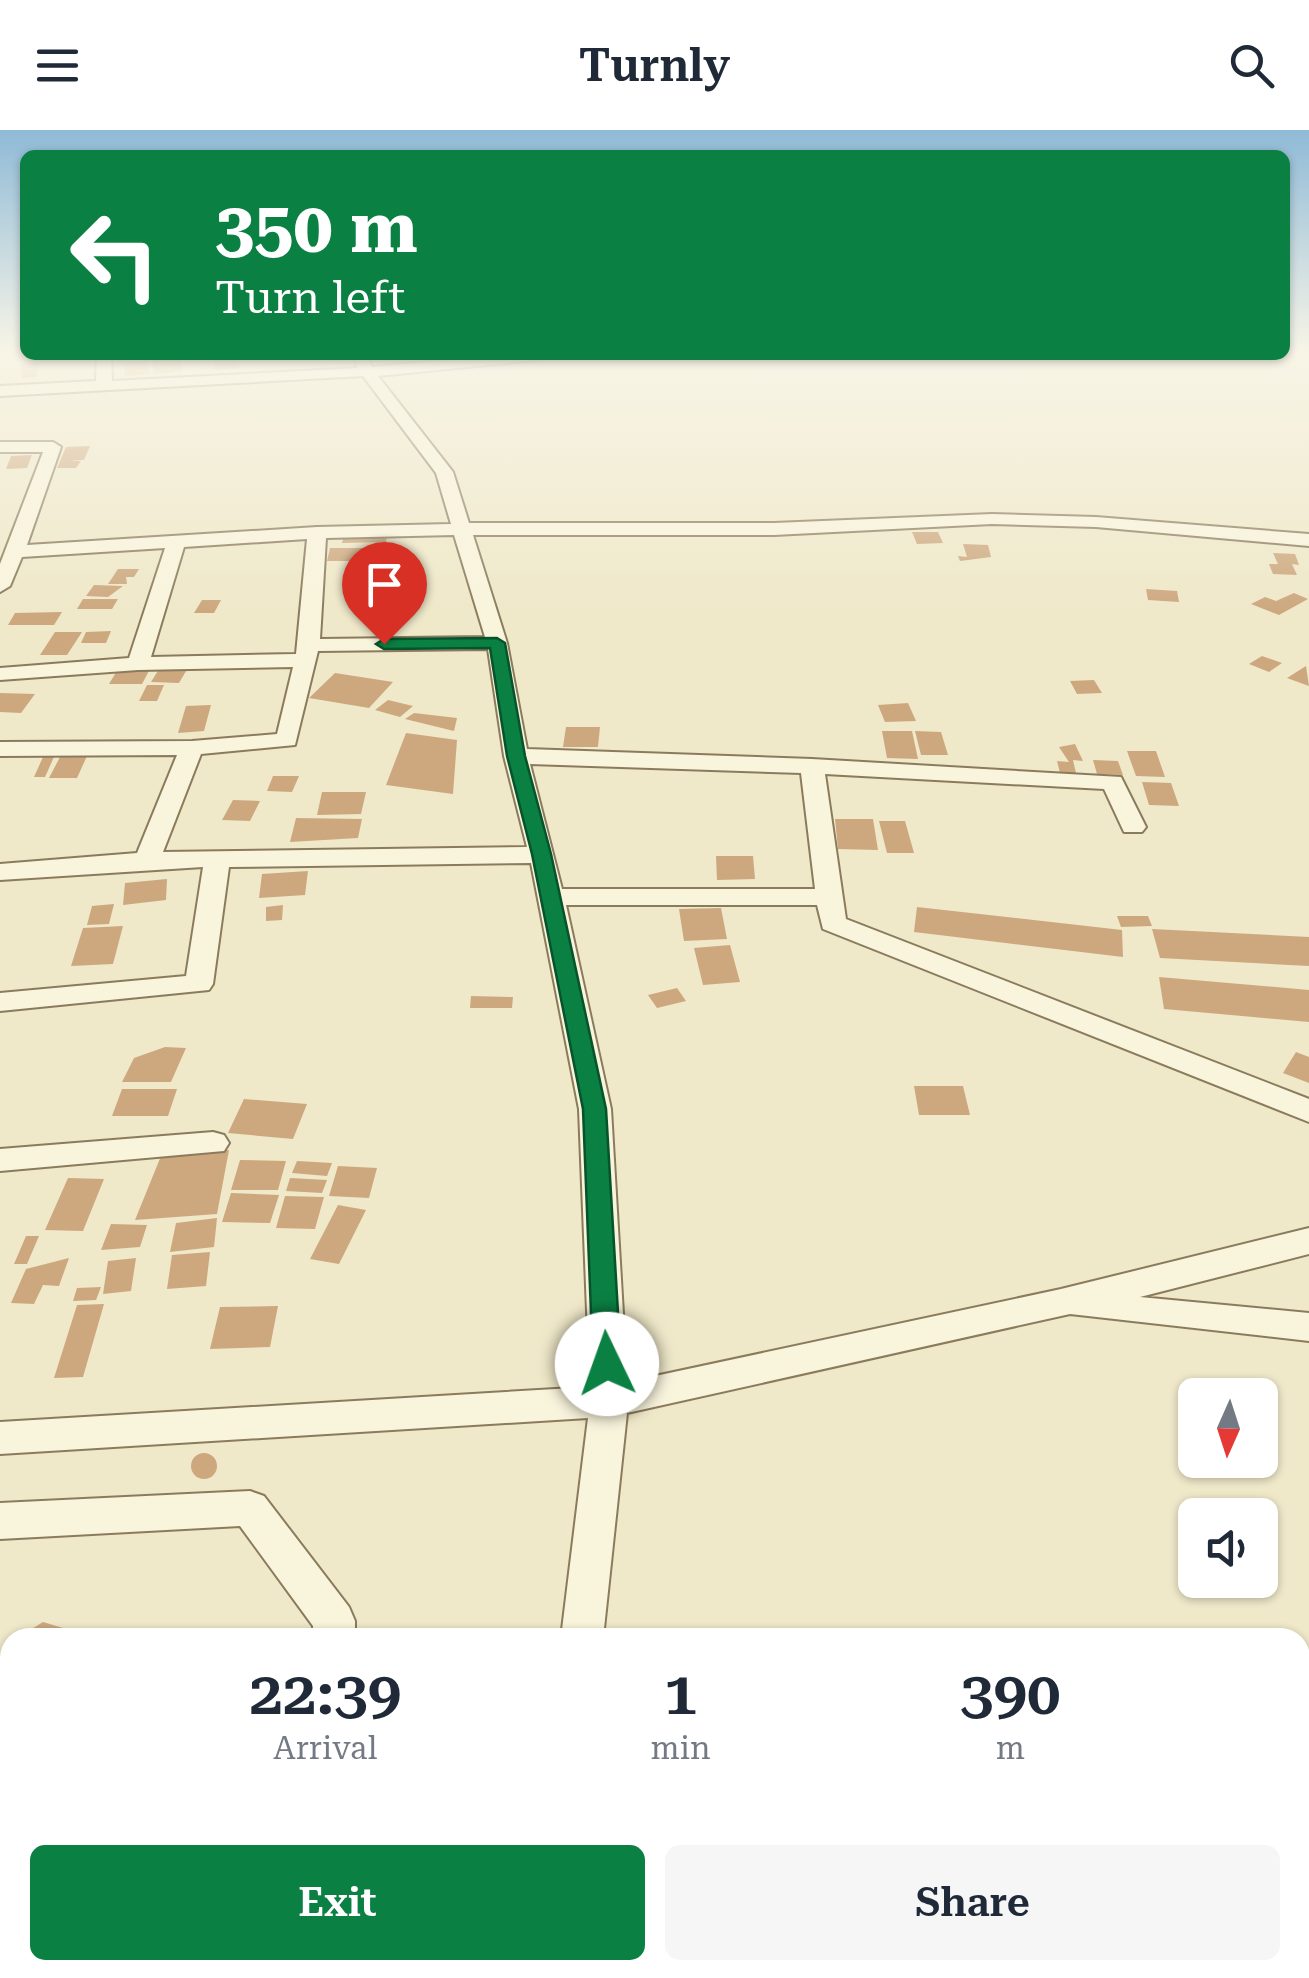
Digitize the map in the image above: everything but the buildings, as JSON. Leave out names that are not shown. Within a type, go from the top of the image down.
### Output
[{"type":"street","points":[[421,440],[444,472],[497,643],[516,756],[542,854],[594,1109],[609,1400],[583,1628]]},
{"type":"street","points":[[0,448],[53,448],[30,518],[0,586]]},
{"type":"street","points":[[14,552],[462,529],[774,529],[992,519],[1096,522],[1309,540]]},
{"type":"street","points":[[0,749],[192,748],[288,740],[306,652],[317,534]]},
{"type":"street","points":[[138,664],[176,542]]},
{"type":"street","points":[[0,674],[497,643]]},
{"type":"street","points":[[147,860],[192,748]]},
{"type":"street","points":[[516,756],[1113,782],[1133,827]]},
{"type":"street","points":[[812,766],[833,923],[1309,1111]]},
{"type":"street","points":[[0,872],[147,860],[542,854]]},
{"type":"street","points":[[0,1002],[199,984],[217,859]]},
{"type":"street","points":[[548,897],[830,897]]},
{"type":"street","points":[[0,1160],[214,1143]]},
{"type":"street","points":[[0,1438],[609,1400],[1061,1303],[1309,1241]]},
{"type":"street","points":[[1061,1303],[1309,1327]]},
{"type":"street","points":[[0,1521],[250,1508],[334,1621],[334,1628]]},
{"type":"route","points":[[384,644],[497,643],[516,756],[542,854],[594,1109],[607,1364]]}]
